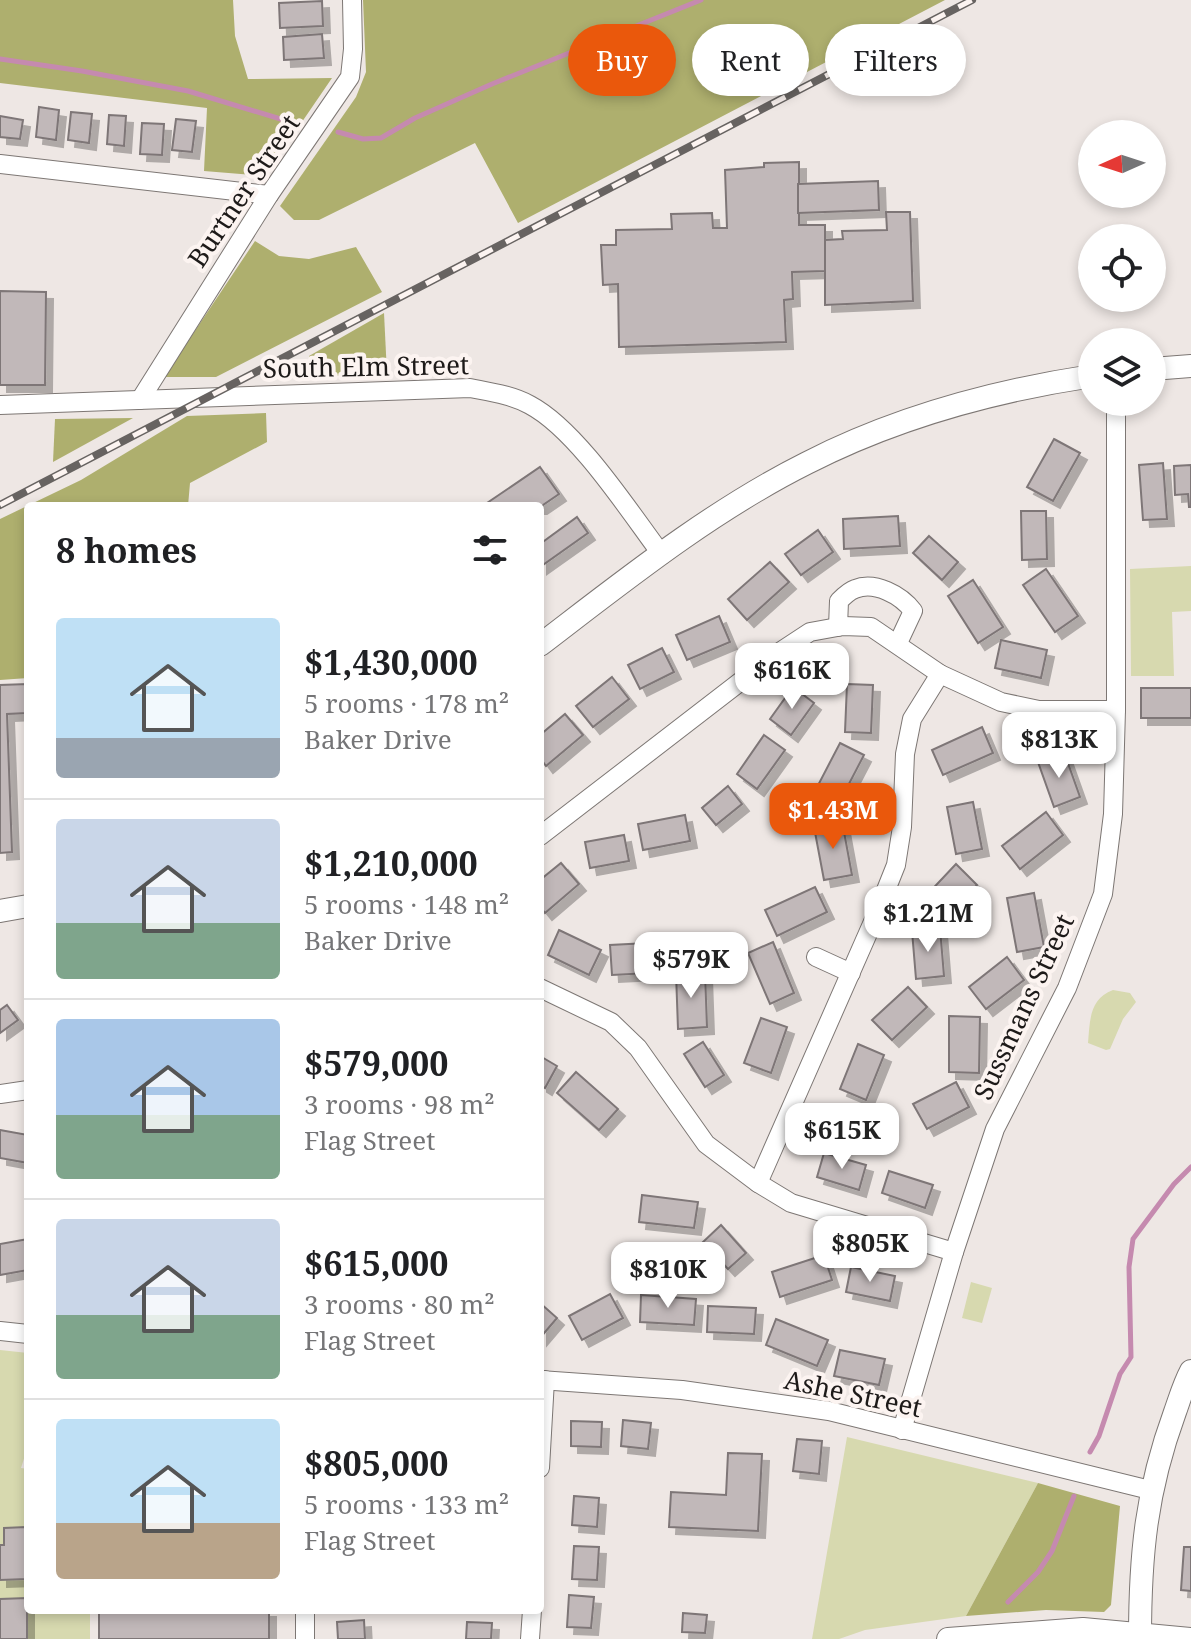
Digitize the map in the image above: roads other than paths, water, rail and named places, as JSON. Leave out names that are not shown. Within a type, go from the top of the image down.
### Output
[{"type":"main road","points":[[1166,368],[1191,366]]},
{"type":"main road","points":[[544,642],[710,519],[764,486],[847,445],[965,401],[1078,378]]},
{"type":"main road","points":[[0,911],[24,907]]},
{"type":"main road","points":[[1140,1637],[1142,1572],[1150,1490],[1158,1457],[1191,1371]]},
{"type":"main road","points":[[948,1639],[1083,1629],[1140,1637],[1191,1639]]},
{"type":"street","name":"Burtner Street","points":[[140,400],[269,195],[350,77],[352,0]]},
{"type":"street","points":[[0,164],[269,195]]},
{"type":"street","name":"South Elm Street","points":[[0,405],[455,388],[503,395],[529,404],[556,422],[600,473],[662,555]]},
{"type":"street","name":"Sussmans Street","points":[[902,1430],[954,1252],[995,1129],[1067,988],[1103,894],[1113,814],[1116,710],[1116,416]]},
{"type":"street","points":[[838,627],[839,601],[853,589],[874,586],[906,602],[913,611],[898,643]]},
{"type":"street","points":[[544,833],[775,655],[810,632],[838,627],[871,627],[940,674],[1001,702],[1039,710],[1116,710]]},
{"type":"street","points":[[758,1183],[896,865],[902,827],[905,754],[912,719],[940,674]]},
{"type":"street","points":[[816,957],[851,973]]},
{"type":"street","points":[[544,990],[611,1022],[638,1048],[706,1144],[758,1183],[791,1203],[954,1252]]},
{"type":"street","points":[[0,1094],[24,1091]]},
{"type":"street","points":[[0,1331],[24,1334]]},
{"type":"street","name":"Ashe Street","points":[[544,1380],[682,1390],[829,1411],[1150,1490]]},
{"type":"street","points":[[305,1614],[305,1639]]},
{"type":"street","points":[[530,1639],[532,1614]]},
{"type":"waterway","points":[[338,132],[363,139],[381,138],[415,118],[492,84],[701,0]]},
{"type":"waterway","points":[[0,59],[188,91],[297,124]]},
{"type":"waterway","points":[[1090,1452],[1099,1436],[1120,1374],[1131,1357],[1129,1267],[1133,1239],[1174,1184],[1191,1167]]},
{"type":"waterway","points":[[1008,1602],[1038,1572],[1052,1551],[1074,1496]]},
{"type":"railway","points":[[0,505],[972,0]]}]
